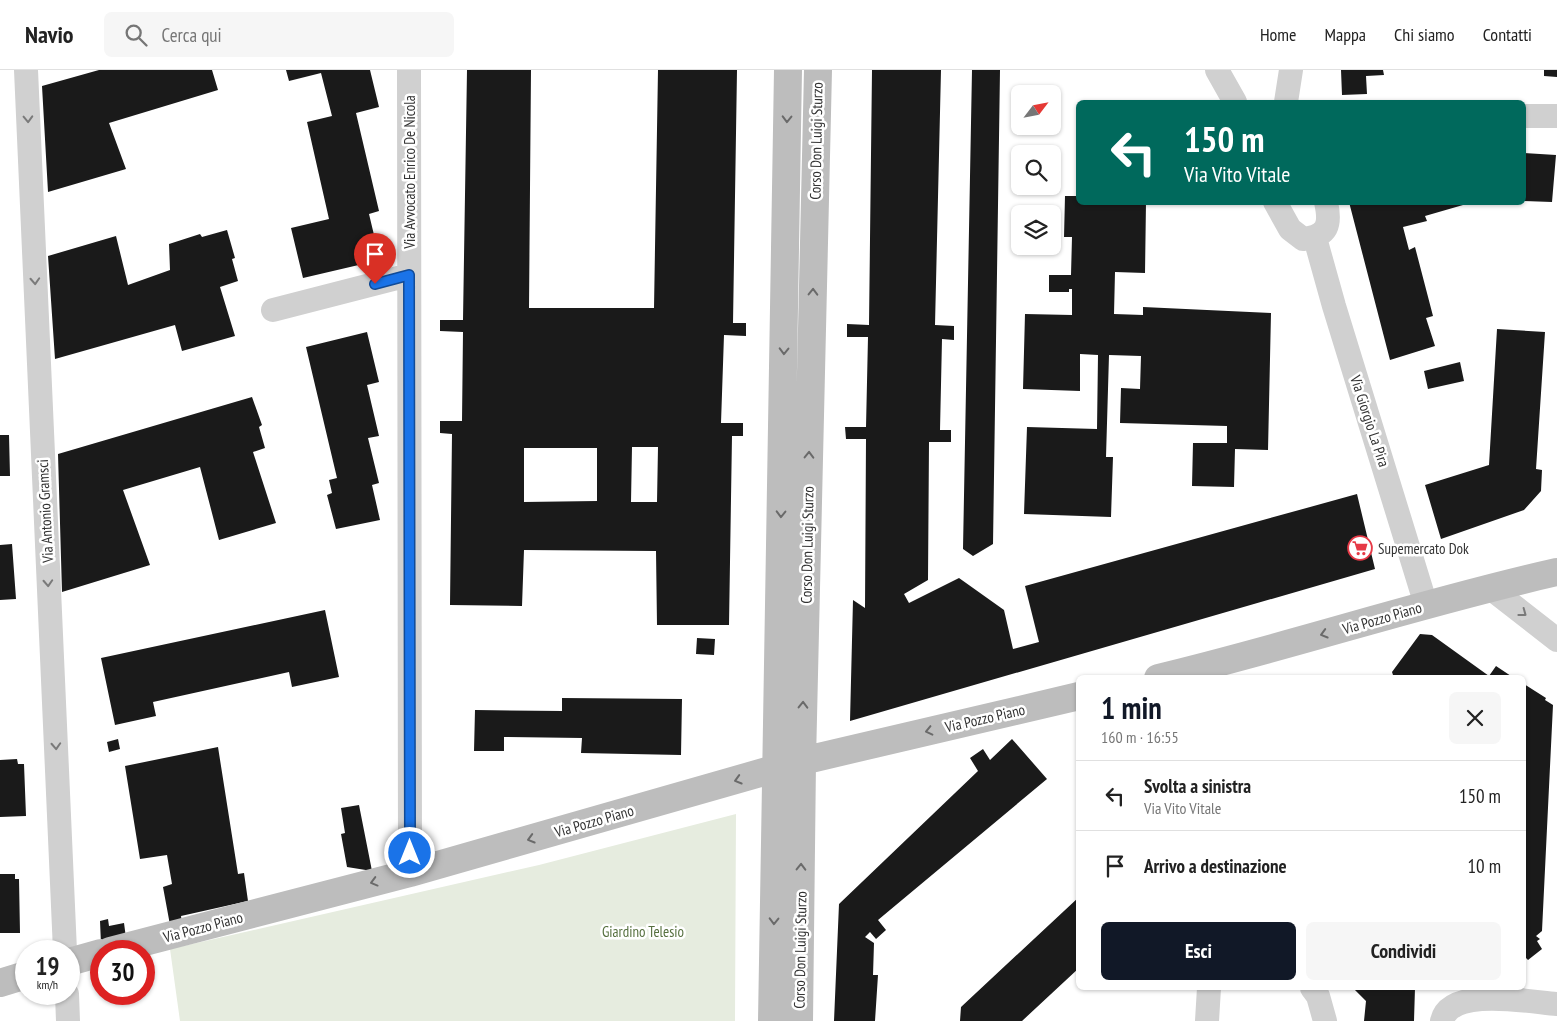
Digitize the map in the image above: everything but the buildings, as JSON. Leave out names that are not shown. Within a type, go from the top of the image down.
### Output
[{"type":"street","name":"Via Antonio Gramsci","points":[[26,70],[65,940]]},
{"type":"street","name":"Via Avvocato Enrico De Nicola","points":[[409,70],[410,873]]},
{"type":"street","name":"Corso Don Luigi Sturzo","points":[[772,1021],[788,70]]},
{"type":"street","name":"Corso Don Luigi Sturzo","points":[[799,1021],[802,761],[818,70]]},
{"type":"street","points":[[1217,70],[1234,100]]},
{"type":"street","points":[[1286,100],[1291,70]]},
{"type":"street","points":[[1526,116],[1557,116]]},
{"type":"street","points":[[1277,205],[1290,229],[1303,239],[1315,238],[1326,230],[1330,218],[1327,205]]},
{"type":"street","name":"Via Giorgio La Pira","points":[[1315,238],[1426,605]]},
{"type":"street","points":[[273,310],[409,275]]},
{"type":"street","name":"Via Pozzo Piano","points":[[1181,675],[1220,670],[1426,605],[1489,587],[1557,572]]},
{"type":"street","points":[[1489,587],[1557,640]]},
{"type":"street","name":"Via Pozzo Piano","points":[[152,940],[410,873],[802,761],[1076,697]]},
{"type":"street","points":[[0,983],[15,978]]},
{"type":"street","points":[[1207,1021],[1209,990]]},
{"type":"street","points":[[1314,990],[1318,996],[1325,1021]]},
{"type":"street","points":[[1442,1021],[1454,1004],[1475,998],[1557,1004]]},
{"type":"street","points":[[67,1005],[68,1021]]},
{"type":"green space","name":"Giardino Telesio","points":[[736,814],[735,1021],[180,1021],[170,949],[539,865]]},
{"type":"place","name":"Supemercato Dok","points":[[1360,548]]},
{"type":"route","points":[[375,284],[409,275],[410,853]]}]
